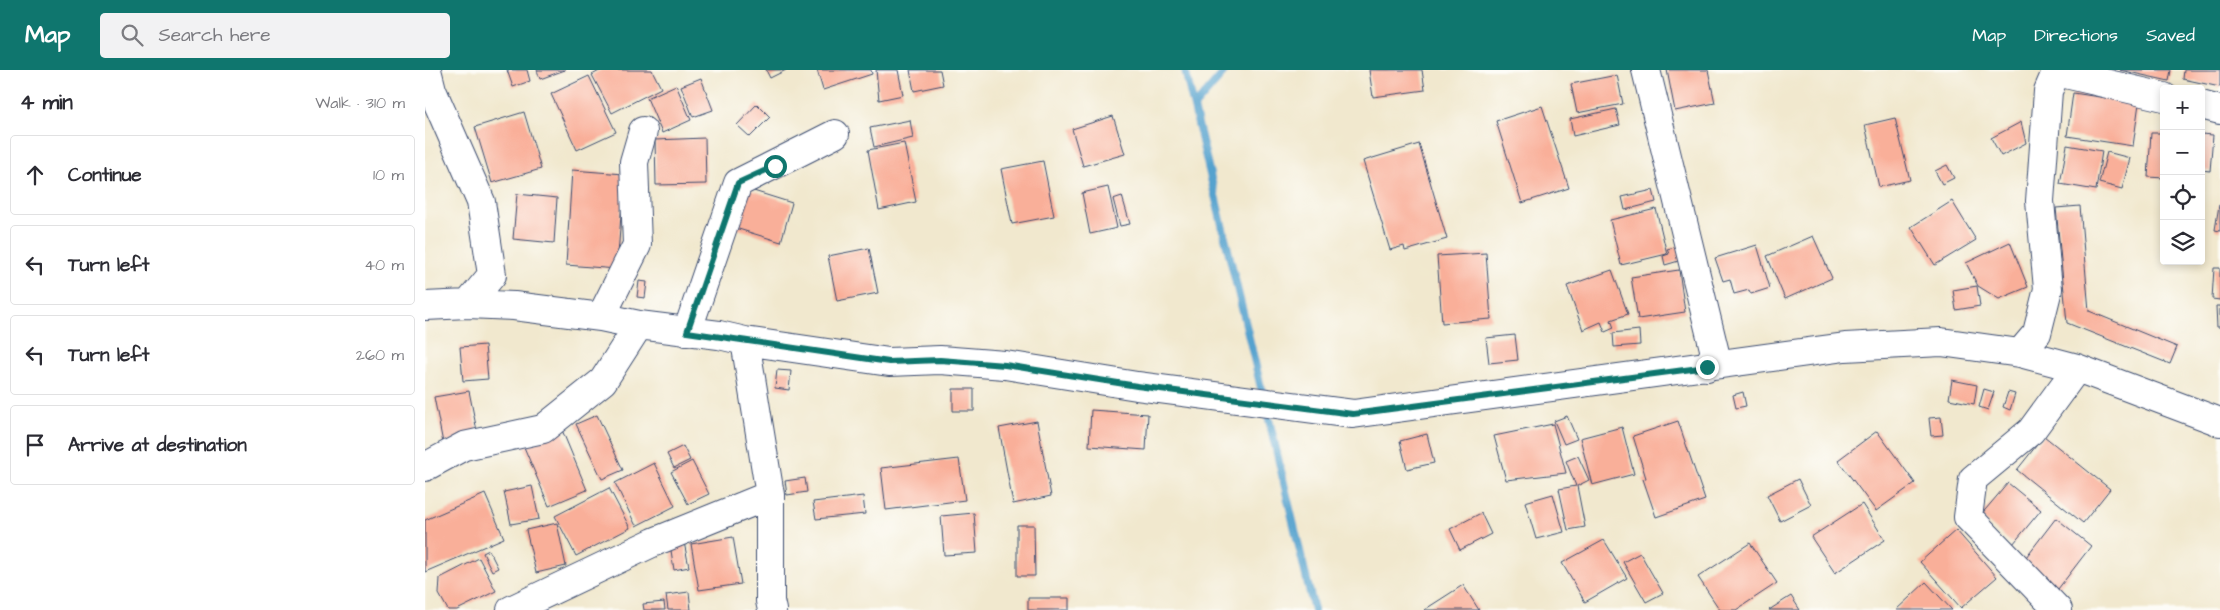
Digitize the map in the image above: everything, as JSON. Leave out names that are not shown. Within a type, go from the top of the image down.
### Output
[{"type":"street","points":[[427,70],[432,90],[481,202],[491,274],[468,304]]},
{"type":"street","points":[[1646,70],[1715,353],[1707,367]]},
{"type":"street","points":[[2020,353],[2037,333],[2048,288],[2040,201],[2048,91],[2057,71],[2160,96]]},
{"type":"street","points":[[2205,107],[2220,110]]},
{"type":"street","points":[[601,317],[637,245],[634,162],[643,131]]},
{"type":"street","points":[[687,332],[738,183],[835,134]]},
{"type":"street","points":[[425,306],[468,304],[514,306],[601,317],[639,325],[719,335],[745,341],[889,362],[940,360],[1005,365],[1137,386],[1353,414],[1845,347],[1941,342],[2020,353],[2077,368],[2220,422]]},
{"type":"street","points":[[425,467],[464,446],[543,429],[603,380],[639,325]]},
{"type":"street","points":[[745,341],[770,495],[770,601],[773,610]]},
{"type":"street","points":[[2058,610],[1968,517],[1973,479],[2031,431],[2077,368]]},
{"type":"street","points":[[511,610],[654,542],[770,495]]},
{"type":"building","points":[[507,70],[527,70],[530,81],[513,87]]},
{"type":"building","points":[[537,70],[565,70],[540,79]]},
{"type":"building","points":[[601,70],[652,70],[661,88],[612,113],[592,75]]},
{"type":"building","points":[[766,70],[786,70],[770,78]]},
{"type":"building","points":[[817,70],[871,70],[872,74],[823,90]]},
{"type":"building","points":[[876,70],[898,70],[903,95],[879,100]]},
{"type":"building","points":[[910,70],[940,70],[943,85],[914,91]]},
{"type":"building","points":[[1369,70],[1422,70],[1425,90],[1373,97]]},
{"type":"building","points":[[1667,70],[1708,70],[1715,103],[1675,111]]},
{"type":"building","points":[[2120,70],[2171,70],[2169,81]]},
{"type":"building","points":[[2184,70],[2220,70],[2220,87],[2183,79]]},
{"type":"building","points":[[1617,75],[1623,104],[1577,113],[1571,84]]},
{"type":"building","points":[[589,76],[616,132],[577,150],[551,94]]},
{"type":"building","points":[[701,78],[713,110],[693,117],[681,86]]},
{"type":"building","points":[[676,85],[691,120],[662,133],[647,98]]},
{"type":"building","points":[[2073,93],[2139,103],[2133,146],[2067,136]]},
{"type":"building","points":[[757,104],[770,117],[750,137],[737,125]]},
{"type":"building","points":[[1542,106],[1569,188],[1522,203],[1496,121]]},
{"type":"building","points":[[1616,109],[1620,125],[1573,136],[1570,119]]},
{"type":"building","points":[[524,112],[541,169],[492,183],[475,127]]},
{"type":"building","points":[[1113,116],[1125,154],[1083,166],[1072,129]]},
{"type":"building","points":[[1895,118],[1910,180],[1879,187],[1865,125]]},
{"type":"building","points":[[910,120],[913,138],[874,147],[870,128]]},
{"type":"building","points":[[2021,122],[2026,143],[2001,156],[1991,138]]},
{"type":"building","points":[[2151,133],[2160,133],[2160,178],[2148,177]]},
{"type":"building","points":[[2205,134],[2213,135],[2210,171],[2205,170]]},
{"type":"building","points":[[705,138],[706,184],[656,185],[655,140]]},
{"type":"building","points":[[904,143],[916,202],[879,210],[868,150]]},
{"type":"building","points":[[1419,144],[1447,239],[1405,251],[1404,246],[1390,250],[1363,161]]},
{"type":"building","points":[[2067,145],[2102,151],[2096,190],[2060,184]]},
{"type":"building","points":[[2107,152],[2130,158],[2122,189],[2099,183]]},
{"type":"building","points":[[1043,161],[1054,216],[1012,224],[1001,169]]},
{"type":"building","points":[[1947,165],[1954,178],[1942,184],[1935,171]]},
{"type":"building","points":[[572,170],[624,174],[617,269],[566,265]]},
{"type":"building","points":[[1108,187],[1117,228],[1090,234],[1082,193]]},
{"type":"building","points":[[744,188],[792,203],[781,242],[732,227]]},
{"type":"building","points":[[1653,190],[1656,202],[1625,210],[1622,197]]},
{"type":"building","points":[[517,194],[557,198],[554,243],[513,239]]},
{"type":"building","points":[[1122,196],[1130,224],[1120,226],[1113,199]]},
{"type":"building","points":[[1952,201],[1976,240],[1935,265],[1911,227]]},
{"type":"building","points":[[2220,205],[2220,231],[2215,230]]},
{"type":"building","points":[[2080,206],[2089,311],[2177,347],[2170,364],[2067,323],[2056,208]]},
{"type":"building","points":[[1656,209],[1667,254],[1621,265],[1610,220]]},
{"type":"building","points":[[1813,236],[1832,278],[1785,299],[1767,256]]},
{"type":"building","points":[[2010,242],[2028,287],[1999,299],[1978,286],[1966,263]]},
{"type":"building","points":[[1757,245],[1770,288],[1751,294],[1749,290],[1734,294],[1730,279],[1723,281],[1715,258]]},
{"type":"building","points":[[1679,246],[1682,260],[1665,265],[1663,256],[1669,254],[1667,249]]},
{"type":"building","points":[[869,248],[878,293],[837,301],[828,256]]},
{"type":"building","points":[[1486,253],[1491,319],[1442,323],[1437,256]]},
{"type":"building","points":[[2214,268],[2220,268],[2220,300],[2212,299]]},
{"type":"building","points":[[1612,270],[1628,314],[1611,320],[1614,328],[1605,332],[1601,322],[1583,330],[1567,286]]},
{"type":"building","points":[[1679,270],[1685,312],[1638,319],[1631,277]]},
{"type":"building","points":[[639,281],[647,282],[645,298],[637,297]]},
{"type":"building","points":[[1977,286],[1980,306],[1956,310],[1953,290]]},
{"type":"building","points":[[2216,306],[2220,306],[2220,327],[2217,327]]},
{"type":"building","points":[[1639,330],[1640,345],[1614,347],[1613,333]]},
{"type":"building","points":[[1515,335],[1518,360],[1489,363],[1486,338]]},
{"type":"building","points":[[485,345],[488,379],[463,381],[460,347]]},
{"type":"building","points":[[777,370],[791,371],[789,390],[775,388]]},
{"type":"building","points":[[1952,380],[1977,385],[1974,404],[1949,399]]},
{"type":"building","points":[[953,389],[974,389],[974,411],[953,411]]},
{"type":"building","points":[[1984,389],[1994,392],[1988,410],[1979,407]]},
{"type":"building","points":[[469,391],[478,436],[443,443],[434,397]]},
{"type":"building","points":[[1743,392],[1746,406],[1736,408],[1733,395]]},
{"type":"building","points":[[2008,392],[2015,394],[2010,410],[2003,407]]},
{"type":"building","points":[[1091,410],[1148,414],[1146,450],[1089,446]]},
{"type":"building","points":[[597,415],[623,470],[602,479],[576,424]]},
{"type":"building","points":[[1567,416],[1577,439],[1564,444],[1554,421]]},
{"type":"building","points":[[1941,417],[1943,435],[1931,436],[1929,418]]},
{"type":"building","points":[[1037,421],[1051,496],[1013,504],[999,428]]},
{"type":"building","points":[[1678,421],[1705,500],[1656,517],[1643,479],[1646,478],[1633,436]]},
{"type":"building","points":[[1553,424],[1566,473],[1506,480],[1494,436]]},
{"type":"building","points":[[1622,427],[1634,474],[1592,485],[1580,438]]},
{"type":"building","points":[[562,430],[587,490],[549,506],[524,447]]},
{"type":"building","points":[[1877,431],[1915,483],[1876,511],[1838,460]]},
{"type":"building","points":[[1427,434],[1434,463],[1407,469],[1400,441]]},
{"type":"building","points":[[2044,436],[2110,489],[2083,523],[2017,470]]},
{"type":"building","points":[[683,446],[690,460],[674,468],[667,454]]},
{"type":"building","points":[[1578,456],[1589,480],[1577,486],[1585,527],[1568,530],[1559,489],[1576,486],[1566,461]]},
{"type":"building","points":[[959,459],[965,500],[886,510],[881,468]]},
{"type":"building","points":[[692,461],[709,494],[688,504],[671,472]]},
{"type":"building","points":[[654,463],[675,506],[636,526],[615,483]]},
{"type":"building","points":[[805,478],[807,492],[787,495],[785,481]]},
{"type":"building","points":[[1798,479],[1811,505],[1780,521],[1767,495]]},
{"type":"building","points":[[2008,483],[2041,510],[2013,544],[1980,516]]},
{"type":"building","points":[[532,486],[539,519],[511,524],[504,492]]},
{"type":"building","points":[[609,488],[630,528],[576,556],[555,516]]},
{"type":"building","points":[[485,494],[504,538],[425,572],[425,520]]},
{"type":"building","points":[[1553,494],[1564,532],[1536,539],[1525,502]]},
{"type":"building","points":[[863,496],[865,514],[816,519],[813,502]]},
{"type":"building","points":[[1862,504],[1885,540],[1835,573],[1811,537]]},
{"type":"building","points":[[974,513],[977,553],[944,555],[941,516]]},
{"type":"building","points":[[1481,513],[1491,534],[1460,550],[1450,529]]},
{"type":"building","points":[[2056,518],[2091,546],[2058,589],[2023,561]]},
{"type":"building","points":[[557,523],[566,566],[536,573],[526,530]]},
{"type":"building","points":[[1017,525],[1034,525],[1035,576],[1017,576]]},
{"type":"building","points":[[1956,530],[1997,577],[1961,608],[1920,562]]},
{"type":"building","points":[[733,537],[741,584],[699,590],[691,544]]},
{"type":"building","points":[[1604,540],[1627,578],[1585,602],[1562,563]]},
{"type":"building","points":[[684,542],[689,567],[674,570],[670,544]]},
{"type":"building","points":[[1750,543],[1777,583],[1736,610],[1720,610],[1698,577]]},
{"type":"building","points":[[489,550],[498,568],[492,571],[483,553]]},
{"type":"building","points":[[1640,553],[1663,593],[1646,602],[1623,562]]},
{"type":"building","points":[[479,558],[496,591],[457,610],[448,610],[439,594],[440,578]]},
{"type":"building","points":[[1926,582],[1952,610],[1896,610]]},
{"type":"building","points":[[1463,585],[1479,610],[1424,610]]},
{"type":"building","points":[[689,592],[691,610],[668,610],[666,595]]},
{"type":"building","points":[[1791,596],[1800,610],[1769,610]]},
{"type":"building","points":[[1028,598],[1069,598],[1069,610],[1028,610]]},
{"type":"building","points":[[664,602],[665,610],[644,610],[643,604]]},
{"type":"waterway","points":[[1185,70],[1263,396]]},
{"type":"waterway","points":[[1194,107],[1226,70]]},
{"type":"waterway","points":[[1266,407],[1314,610]]},
{"type":"route","points":[[775,166],[738,183],[687,332],[719,335],[745,341],[889,362],[940,360],[1005,365],[1137,386],[1353,414],[1707,367]]}]
